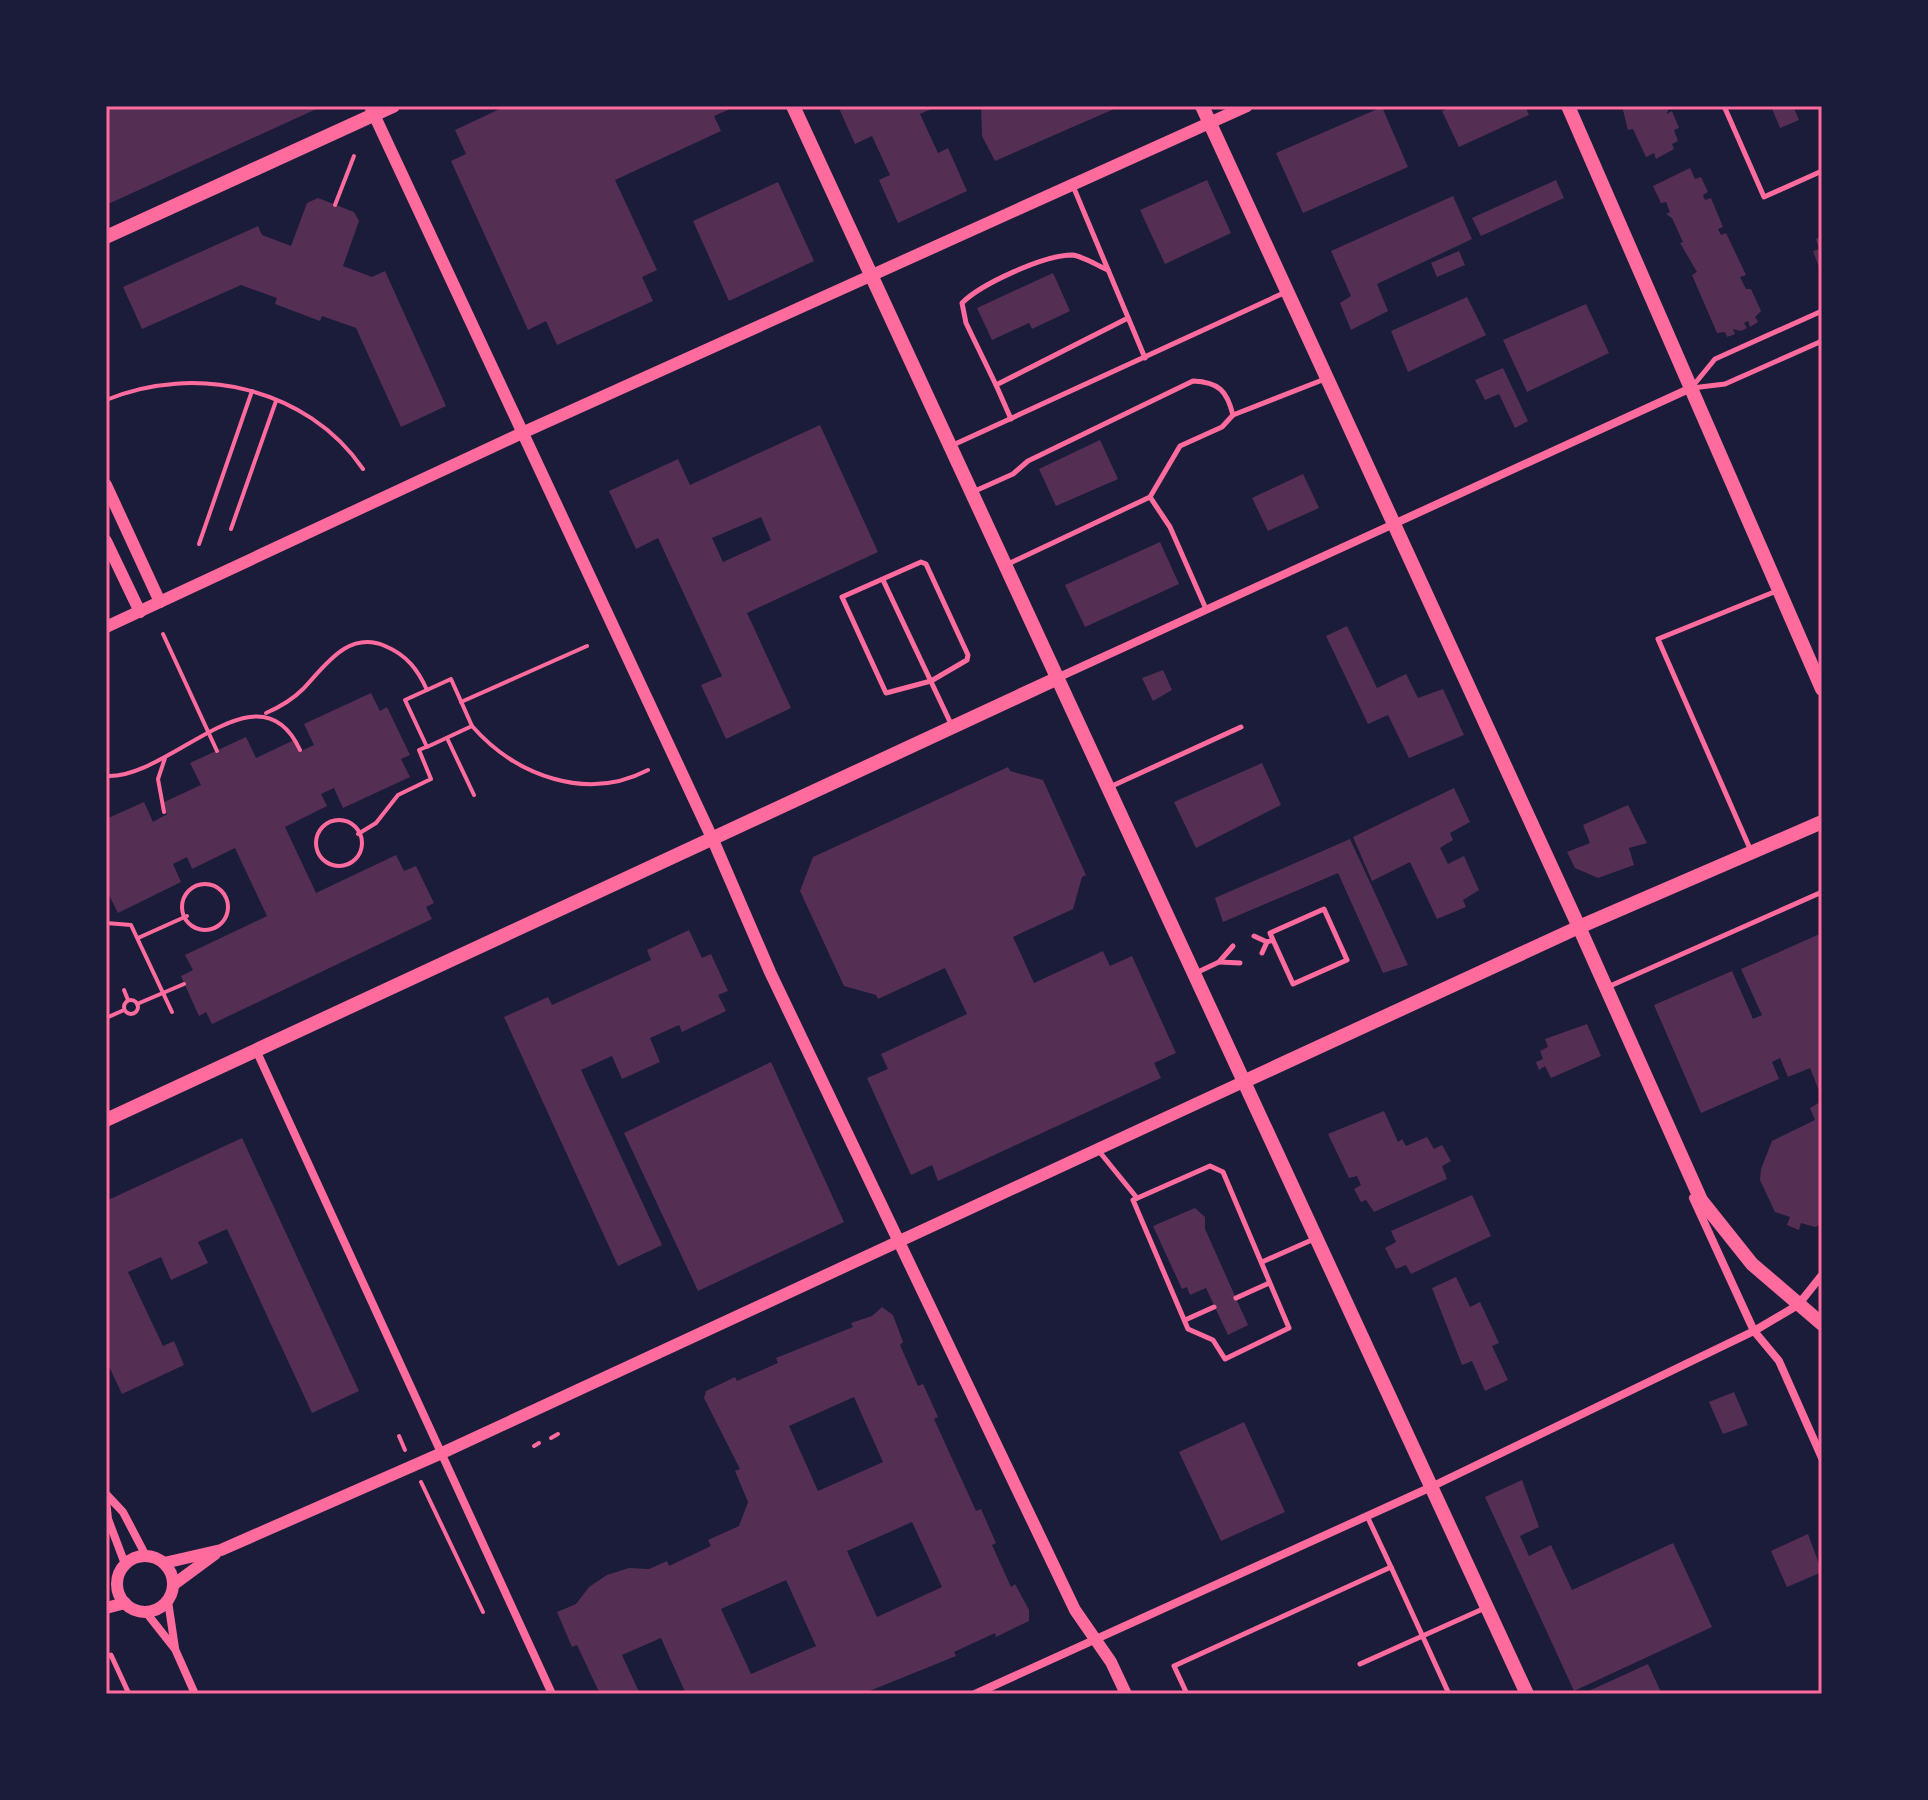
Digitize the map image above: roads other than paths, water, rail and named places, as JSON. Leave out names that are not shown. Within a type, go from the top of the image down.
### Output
[{"type":"main road","points":[[106,237],[372,110],[393,106]]},
{"type":"main road","points":[[793,106],[1429,1488],[1527,1694]]},
{"type":"main road","points":[[1202,106],[1701,1200],[1723,1232],[1798,1305],[1822,1324]]},
{"type":"main road","points":[[1568,106],[1822,689]]},
{"type":"main road","points":[[106,1120],[1056,679]]},
{"type":"main road","points":[[1243,1082],[1579,927],[1822,822]]},
{"type":"street","points":[[106,627],[522,433],[1247,106]]},
{"type":"street","points":[[372,110],[713,840],[770,972],[1075,1610],[1111,1662],[1126,1694]]},
{"type":"street","points":[[1056,679],[1691,388]]},
{"type":"street","points":[[106,485],[160,602]]},
{"type":"street","points":[[106,541],[140,612]]},
{"type":"street","points":[[256,1050],[552,1694]]},
{"type":"street","points":[[164,1563],[221,1550],[442,1453],[1243,1082]]},
{"type":"street","points":[[1673,1141],[1691,1192],[1754,1331],[1779,1361],[1822,1458]]},
{"type":"street","points":[[975,1694],[1429,1488],[1754,1331],[1798,1305],[1822,1275]]},
{"type":"street","points":[[106,1497],[123,1512],[146,1556],[164,1563],[171,1573],[173,1585],[168,1601],[175,1649]]},
{"type":"street","points":[[106,1497],[108,1519],[125,1564]]},
{"type":"street","points":[[173,1585],[221,1550]]},
{"type":"street","points":[[106,1588],[118,1578],[125,1564],[146,1556]]},
{"type":"street","points":[[118,1578],[120,1596],[125,1603],[145,1611],[175,1649],[195,1694]]},
{"type":"street","points":[[145,1611],[161,1607],[168,1601]]},
{"type":"street","points":[[106,1608],[125,1603]]},
{"type":"lane","points":[[1724,106],[1764,197],[1822,171]]},
{"type":"lane","points":[[1072,185],[1145,358]]},
{"type":"lane","points":[[1011,419],[966,323],[962,303],[976,289],[1039,263],[1074,255],[1108,270]]},
{"type":"lane","points":[[948,447],[1286,292]]},
{"type":"lane","points":[[1691,388],[1715,359],[1822,311]]},
{"type":"lane","points":[[996,385],[1128,318]]},
{"type":"lane","points":[[1691,388],[1725,384],[1822,341]]},
{"type":"lane","points":[[1005,566],[1150,497],[1180,446],[1222,427],[1233,415],[1325,378]]},
{"type":"lane","points":[[971,494],[1013,474],[1028,461],[1193,381],[1212,382],[1228,394],[1233,415]]},
{"type":"lane","points":[[1150,497],[1170,527],[1206,609]]},
{"type":"lane","points":[[921,562],[926,564],[968,655],[967,660],[931,681],[886,693],[883,691],[842,602],[842,597],[883,580],[921,562]]},
{"type":"lane","points":[[883,580],[952,727]]},
{"type":"lane","points":[[1751,852],[1658,639],[1779,590]]},
{"type":"lane","points":[[1107,789],[1241,727]]},
{"type":"lane","points":[[1605,988],[1822,892]]},
{"type":"lane","points":[[1254,936],[1270,941],[1293,984],[1347,960],[1324,909],[1270,933],[1270,941],[1262,953]]},
{"type":"lane","points":[[1193,974],[1219,962],[1233,946]]},
{"type":"lane","points":[[1219,962],[1240,963]]},
{"type":"lane","points":[[1097,1149],[1138,1198]]},
{"type":"lane","points":[[1210,1166],[1223,1172],[1262,1262],[1267,1284],[1289,1328],[1225,1359],[1213,1340],[1188,1329],[1133,1200],[1210,1166]]},
{"type":"lane","points":[[1262,1262],[1314,1239]]},
{"type":"lane","points":[[1236,1298],[1267,1284]]},
{"type":"lane","points":[[1185,1320],[1214,1307]]},
{"type":"lane","points":[[1367,1516],[1449,1694]]},
{"type":"lane","points":[[1187,1694],[1174,1666],[1391,1567]]},
{"type":"lane","points":[[1360,1664],[1486,1607]]},
{"type":"lane","points":[[106,1657],[111,1655],[129,1694]]}]
